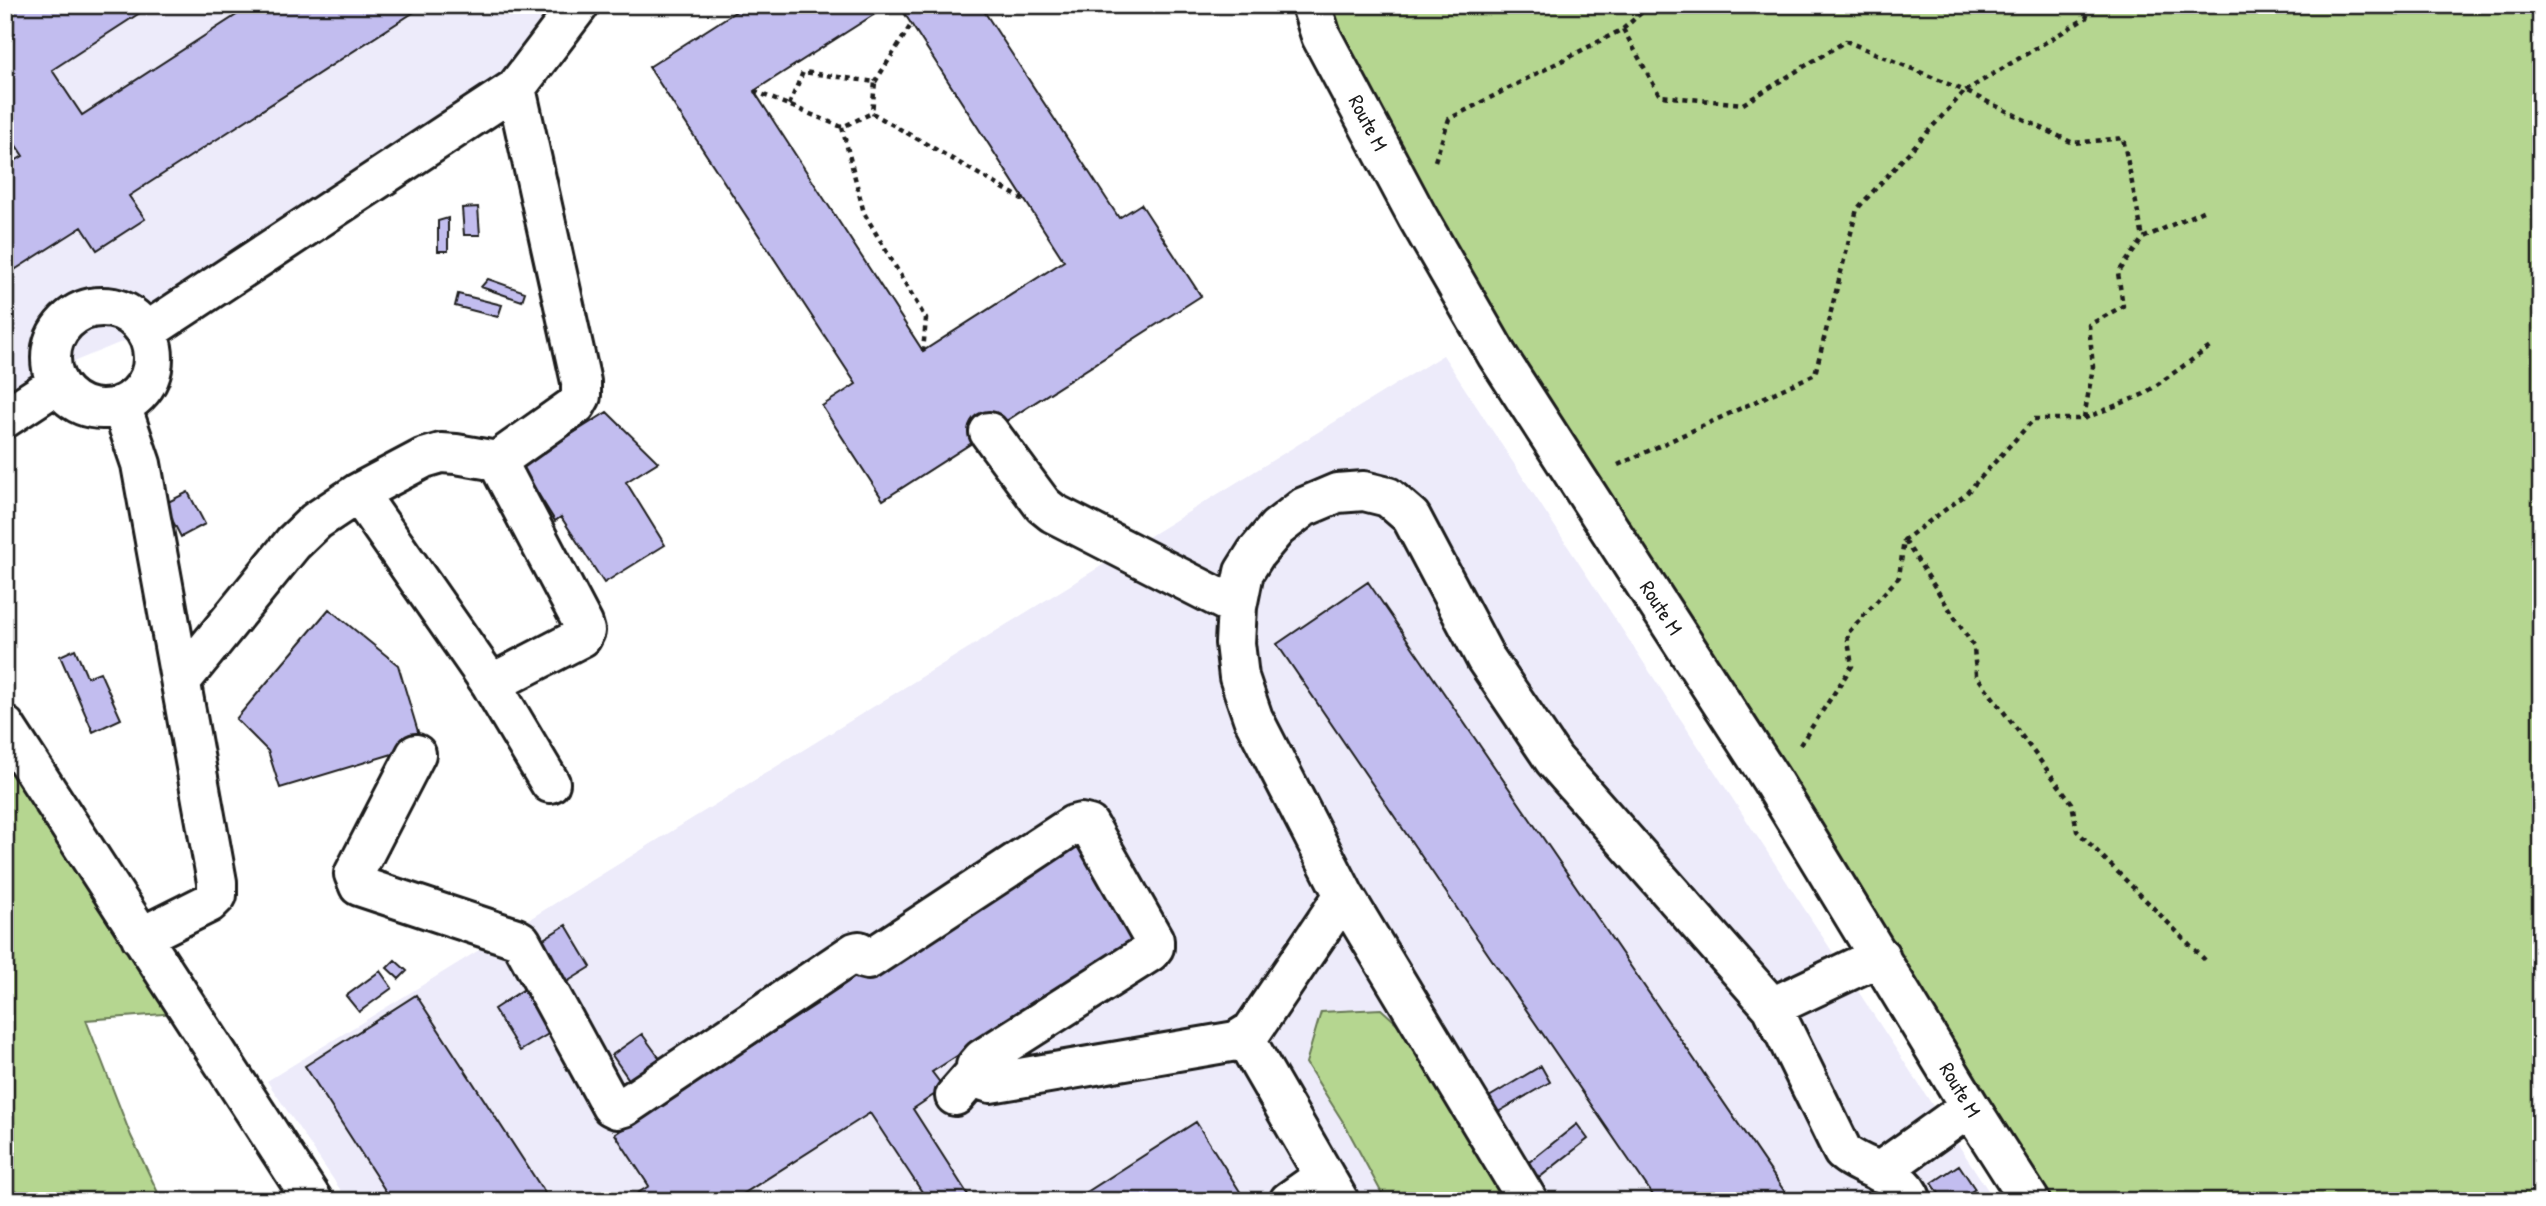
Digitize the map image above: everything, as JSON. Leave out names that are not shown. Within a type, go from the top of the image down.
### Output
[{"type":"lane","points":[[146,332],[516,88],[579,5]]},
{"type":"lane","points":[[1283,5],[1316,21]]},
{"type":"lane","name":"Route M","points":[[1316,21],[1417,216],[1497,355],[1774,784],[2030,1201]]},
{"type":"lane","points":[[181,681],[293,543],[316,520],[424,458],[441,453],[497,461],[576,405],[581,396],[581,382],[516,88]]},
{"type":"lane","points":[[111,307],[137,320],[146,332],[152,345],[153,360],[150,374],[134,398],[107,409],[93,408],[79,404],[67,396],[57,384],[51,371],[53,341],[69,318],[82,310],[111,307]]},
{"type":"lane","points":[[5,418],[57,384]]},
{"type":"lane","points":[[121,405],[141,464],[217,881],[217,895],[209,904],[141,937]]},
{"type":"lane","points":[[989,432],[1042,505],[1053,513],[1237,607]]},
{"type":"lane","points":[[491,684],[582,637],[585,631],[578,612],[497,461]]},
{"type":"lane","points":[[1528,1201],[1344,895],[1253,718],[1239,677],[1237,607],[1244,572],[1276,528],[1304,507],[1337,493],[1364,491],[1388,497],[1411,517],[1486,659],[1554,760],[1772,1007],[1843,1152],[1851,1159],[1902,1183],[1909,1190],[1912,1201]]},
{"type":"lane","points":[[358,494],[491,684],[550,783]]},
{"type":"lane","points":[[5,726],[313,1201]]},
{"type":"lane","points":[[416,754],[354,874],[355,880],[359,886],[521,942],[611,1106],[617,1109],[624,1107],[855,952],[859,951],[864,959],[868,960],[1073,825],[1089,825],[1154,940],[1154,947],[1150,953],[982,1059],[965,1084],[984,1081],[990,1083],[1236,1041],[1252,1031],[1344,895]]},
{"type":"lane","points":[[1772,1007],[1880,956]]},
{"type":"lane","points":[[1244,1037],[1331,1189],[1289,1201]]},
{"type":"lane","points":[[1879,1172],[1970,1107]]},
{"type":"path","points":[[1417,216],[1449,119],[1623,29],[1650,5]]},
{"type":"path","points":[[1580,482],[1815,374],[1857,209],[1965,92],[2086,18],[2091,5]]},
{"type":"path","points":[[872,113],[874,82],[911,25]]},
{"type":"path","points":[[1623,29],[1660,96],[1743,104],[1846,41],[1965,92],[2073,143],[2123,138],[2143,238]]},
{"type":"path","points":[[789,105],[803,72],[874,82]]},
{"type":"path","points":[[754,92],[842,127],[872,113]]},
{"type":"path","points":[[872,113],[1024,200]]},
{"type":"path","points":[[842,127],[863,213],[926,319],[923,351]]},
{"type":"path","points":[[2083,419],[2093,367],[2089,325],[2123,306],[2118,274],[2143,238],[2207,209]]},
{"type":"path","points":[[1774,784],[1852,666],[1847,634],[1899,577],[1905,540],[1964,496],[2034,419],[2083,419],[2144,394],[2210,347]]},
{"type":"path","points":[[1905,540],[1974,647],[1976,675],[2073,803],[2077,831],[2205,960]]},
{"type":"shaded area","points":[[5,5],[578,5],[516,88],[146,332],[51,371],[5,407]]},
{"type":"shaded area","points":[[1443,355],[1995,1201],[348,1201],[267,1081]]},
{"type":"green space","points":[[1282,5],[2541,5],[2541,1201],[2030,1201],[1321,36]]},
{"type":"green space","points":[[5,725],[190,1012],[86,1020],[131,1136],[162,1201],[5,1201]]},
{"type":"green space","points":[[1381,1009],[1435,1058],[1462,1129],[1512,1201],[1386,1201],[1345,1125],[1306,1063],[1321,1012]]},
{"type":"building","points":[[5,5],[152,5],[52,70],[82,115],[252,5],[425,5],[129,196],[145,219],[97,250],[82,227],[5,276],[5,167],[23,156],[5,129]]},
{"type":"building","points":[[746,5],[889,5],[754,91],[923,351],[1064,261],[899,5],[980,5],[1119,218],[1141,204],[1201,296],[883,500],[822,406],[856,384],[649,67]]},
{"type":"building","points":[[478,207],[480,235],[464,235],[462,208]]},
{"type":"building","points":[[448,218],[448,251],[438,251],[438,221]]},
{"type":"building","points":[[488,279],[525,292],[522,301],[481,287]]},
{"type":"building","points":[[458,294],[502,305],[498,317],[455,306]]},
{"type":"building","points":[[607,412],[658,462],[626,482],[665,545],[604,583],[561,517],[555,521],[521,466]]},
{"type":"building","points":[[188,492],[205,524],[181,537],[164,504]]},
{"type":"building","points":[[1368,582],[1791,1201],[1657,1201],[1473,932],[1277,644]]},
{"type":"building","points":[[329,609],[398,665],[422,745],[280,788],[268,751],[236,719]]},
{"type":"building","points":[[75,649],[87,677],[100,672],[121,719],[93,732],[60,656]]},
{"type":"building","points":[[1078,836],[1144,936],[932,1072],[944,1088],[913,1109],[972,1201],[928,1201],[870,1113],[732,1201],[625,1201],[649,1186],[615,1134],[817,1004],[808,991]]},
{"type":"building","points":[[566,925],[591,967],[544,996],[518,955]]},
{"type":"building","points":[[395,960],[407,971],[399,979],[387,968]]},
{"type":"building","points":[[380,971],[392,988],[359,1012],[346,996]]},
{"type":"building","points":[[523,990],[550,1033],[520,1051],[494,1009]]},
{"type":"building","points":[[416,995],[550,1201],[392,1201],[305,1066]]},
{"type":"building","points":[[642,1034],[661,1060],[630,1081],[612,1055]]},
{"type":"building","points":[[1541,1066],[1550,1082],[1493,1115],[1484,1100]]},
{"type":"building","points":[[1196,1122],[1246,1201],[1073,1201]]},
{"type":"building","points":[[1577,1124],[1588,1139],[1535,1181],[1523,1167]]},
{"type":"building","points":[[1959,1165],[1975,1189],[1958,1201],[1944,1201],[1932,1183]]}]
